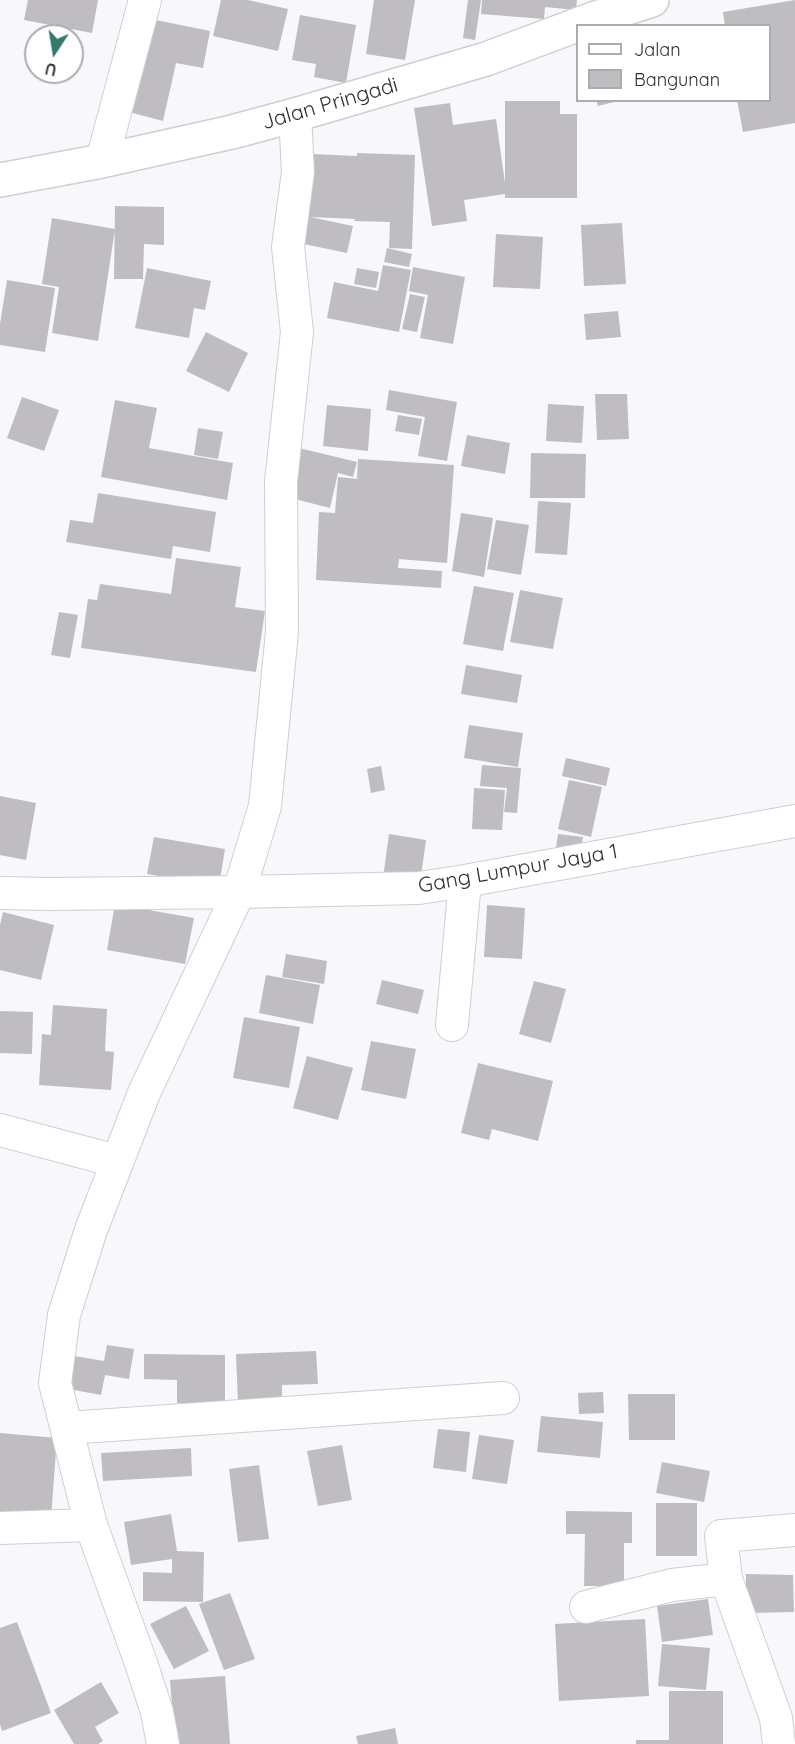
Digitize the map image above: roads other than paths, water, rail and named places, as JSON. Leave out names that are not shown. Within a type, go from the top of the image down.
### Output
[{"type":"street","points":[[102,161],[145,0]]},
{"type":"street","name":"Jalan Pringadi","points":[[0,180],[102,161],[232,132],[295,115],[486,59],[593,10],[652,0]]},
{"type":"street","points":[[163,1744],[157,1712],[92,1526],[55,1383],[64,1315],[116,1161],[144,1093],[239,892],[265,806],[282,632],[281,482],[297,332],[288,247],[298,172],[295,115]]},
{"type":"street","name":"Gang Lumpur Jaya 1","points":[[0,893],[239,892],[419,888],[795,821]]},
{"type":"street","points":[[452,1025],[465,881]]},
{"type":"street","points":[[0,1130],[116,1161]]},
{"type":"street","points":[[67,1428],[503,1398]]},
{"type":"street","points":[[0,1528],[92,1526]]},
{"type":"street","points":[[779,1744],[776,1718],[726,1580],[721,1536],[795,1530]]},
{"type":"street","points":[[586,1607],[672,1585],[726,1580]]}]
